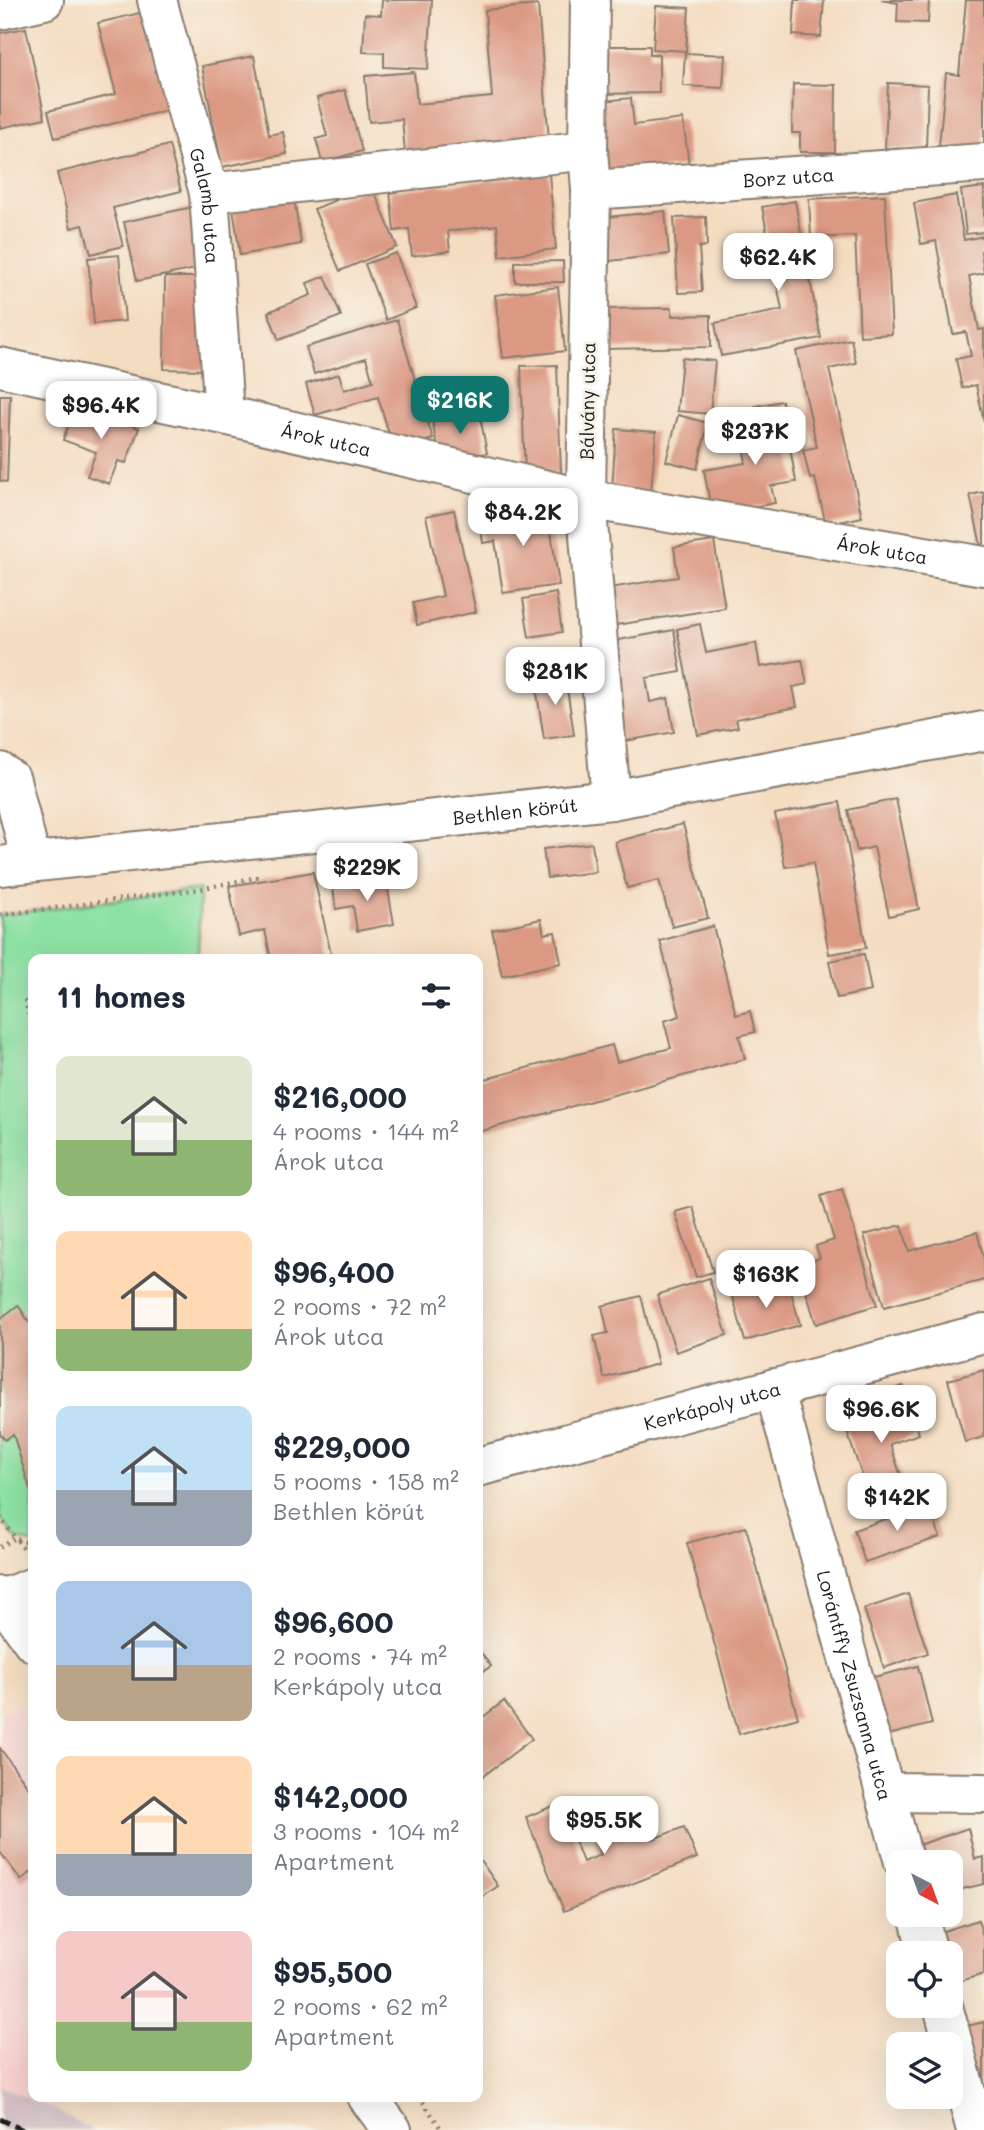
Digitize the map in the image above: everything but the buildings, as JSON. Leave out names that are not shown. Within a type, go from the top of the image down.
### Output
[{"type":"street","points":[[0,10],[44,0]]},
{"type":"street","name":"Galamb utca","points":[[157,0],[209,193],[223,415]]},
{"type":"street","name":"Bálvány utca","points":[[590,0],[588,150],[591,190],[586,499],[611,800]]},
{"type":"street","points":[[209,193],[588,150]]},
{"type":"street","name":"Borz utca","points":[[591,190],[984,163]]},
{"type":"street","name":"Árok utca","points":[[0,368],[223,415],[586,499],[984,566]]},
{"type":"street","name":"Bethlen körút","points":[[15,863],[611,800],[984,731]]},
{"type":"street","points":[[0,772],[11,780],[15,863]]},
{"type":"street","name":"Kerkápoly utca","points":[[483,1466],[984,1333]]},
{"type":"street","name":"Lorántffy Zsuzsanna utca","points":[[774,1388],[901,1850]]},
{"type":"street","points":[[12,1594],[28,1631]]},
{"type":"street","points":[[886,1792],[984,1793]]},
{"type":"street","points":[[946,2018],[976,2130]]},
{"type":"street","points":[[371,2102],[392,2130]]},
{"type":"path","points":[[24,1000],[28,1015]]},
{"type":"path","points":[[0,1517],[28,1554]]},
{"type":"path","points":[[0,1547],[15,1538],[28,1542]]},
{"type":"path","points":[[423,2102],[442,2130]]},
{"type":"shaded area","points":[[17,1704],[28,1720],[28,2098],[0,2086],[0,1717]]},
{"type":"shaded area","points":[[0,2086],[28,2098],[28,2102],[36,2102],[92,2130],[0,2130]]},
{"type":"shaded area","points":[[36,2102],[69,2102],[57,2111]]},
{"type":"green space","points":[[200,889],[198,954],[28,954],[28,1542],[15,1538],[0,1517],[0,915]]},
{"type":"railway","points":[[0,2119],[23,2130]]}]
